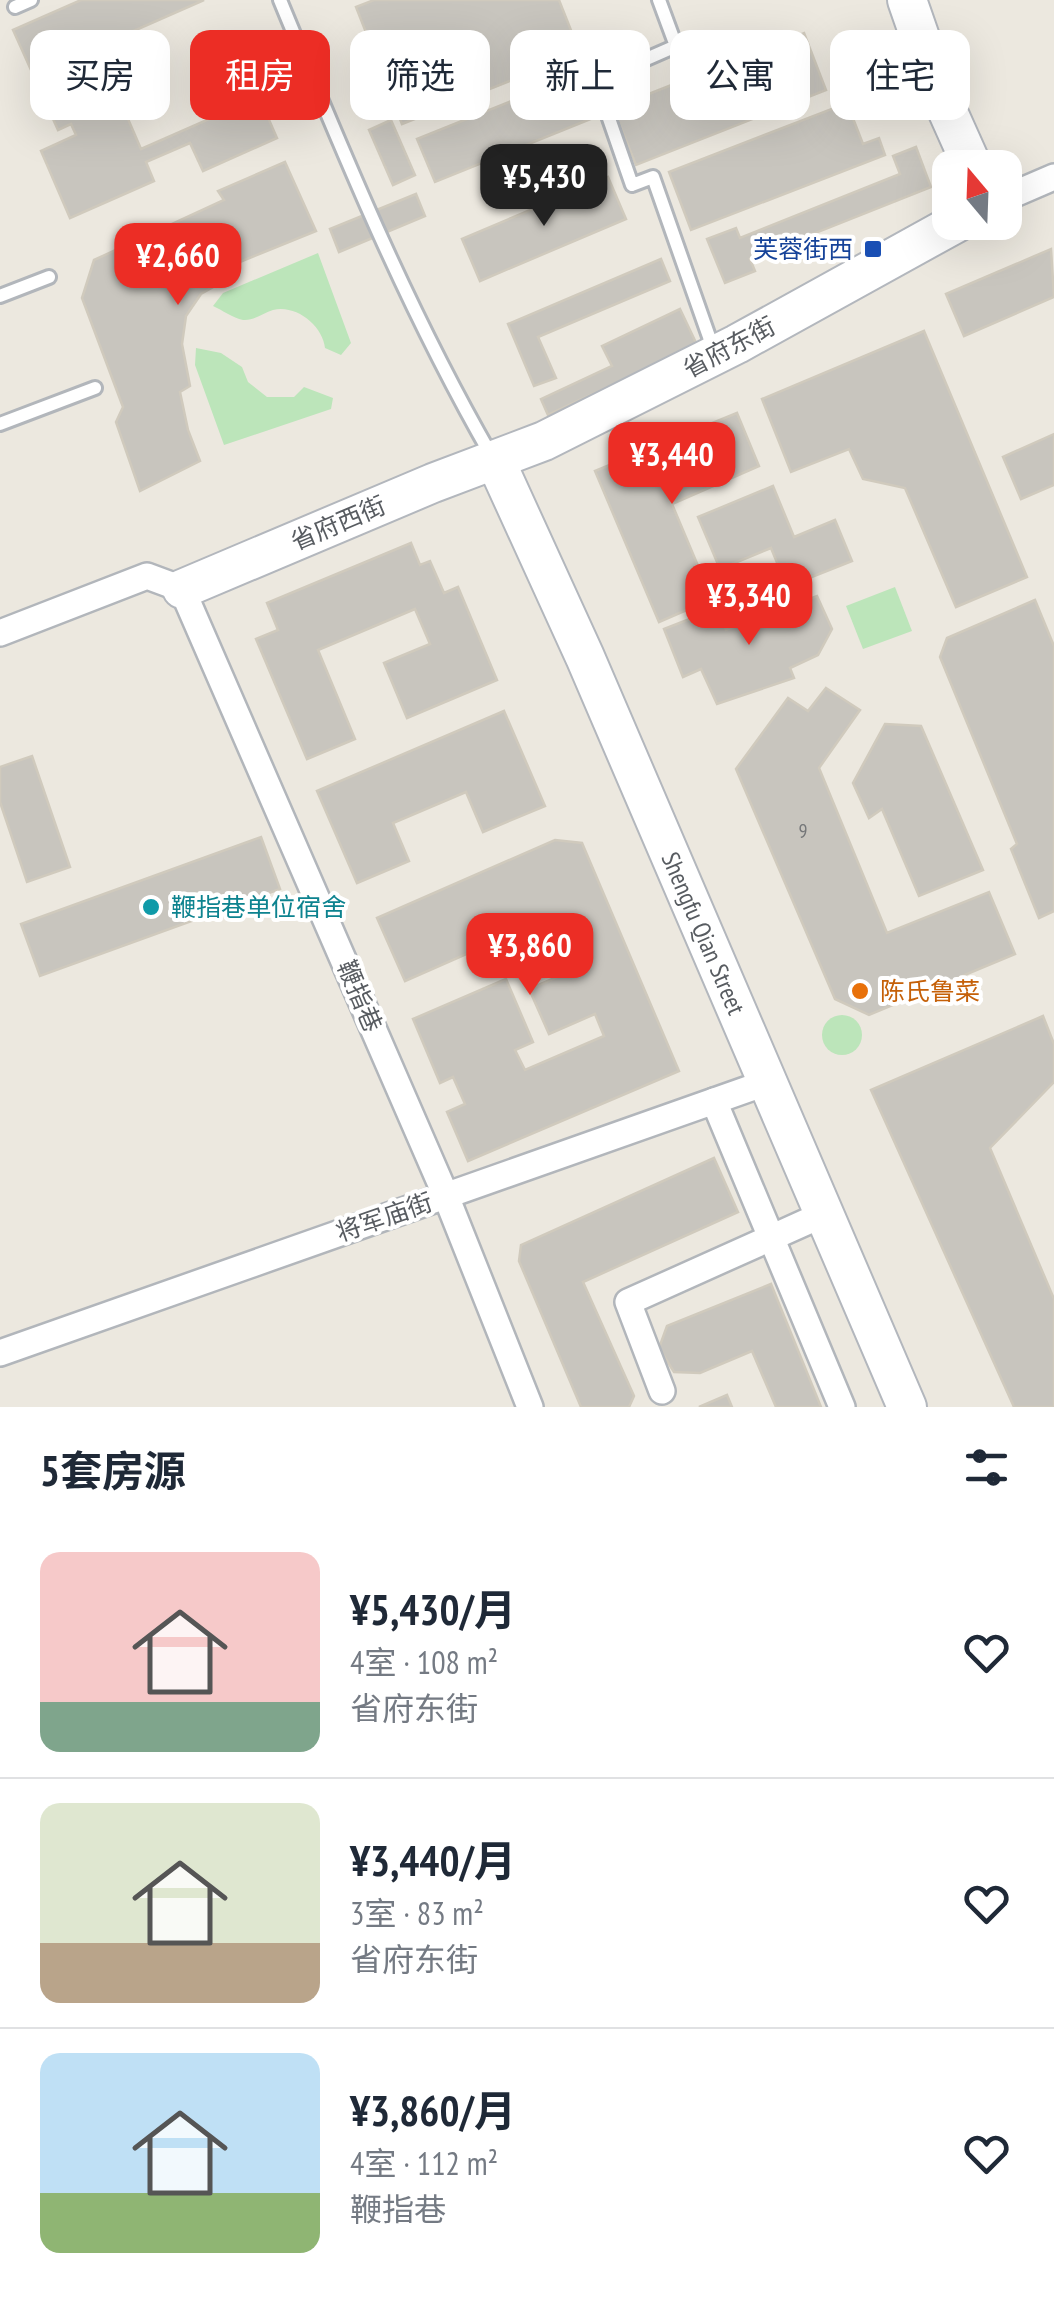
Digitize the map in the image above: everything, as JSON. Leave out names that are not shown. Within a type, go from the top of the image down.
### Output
[{"type":"street","points":[[907,0],[939,92],[965,150]]},
{"type":"street","points":[[1022,191],[1054,177]]},
{"type":"street","name":"省府东街","points":[[496,462],[716,355],[932,236]]},
{"type":"street","name":"省府西街","points":[[182,588],[433,483],[496,462]]},
{"type":"street","name":"Shengfu Qian Street","points":[[496,462],[585,657],[908,1407]]},
{"type":"street","points":[[0,633],[147,576],[182,588]]},
{"type":"street","name":"鞭指巷","points":[[182,588],[446,1196],[530,1407]]},
{"type":"street","name":"将军庙街","points":[[0,1352],[768,1082]]},
{"type":"street","points":[[714,1101],[842,1407]]},
{"type":"street","points":[[662,1391],[628,1302],[824,1214]]},
{"type":"lane","points":[[14,7],[31,0]]},
{"type":"lane","points":[[280,0],[358,188],[422,326],[496,462]]},
{"type":"lane","points":[[660,0],[676,46],[596,81],[632,185],[653,178],[716,355]]},
{"type":"lane","points":[[0,296],[49,277]]},
{"type":"lane","points":[[0,424],[95,388]]},
{"type":"green space","points":[[318,253],[351,343],[341,355],[325,348],[314,325],[291,310],[273,310],[243,320],[213,306],[223,293]]},
{"type":"green space","points":[[196,348],[221,353],[242,367],[248,382],[267,397],[294,397],[304,387],[333,398],[331,409],[224,445],[195,365]]},
{"type":"green space","points":[[895,587],[912,631],[863,649],[846,606]]},
{"type":"green space","points":[[842,1015],[856,1021],[862,1035],[856,1049],[842,1055],[828,1049],[822,1035],[828,1021]]},
{"type":"building","points":[[81,0],[204,0],[136,30],[30,30],[30,68],[13,30]]},
{"type":"building","points":[[374,0],[559,0],[571,30],[510,30],[510,81],[490,89],[490,30],[365,30],[356,7]]},
{"type":"building","points":[[810,49],[826,90],[810,96]]},
{"type":"building","points":[[670,86],[670,120],[750,120],[636,165],[618,120],[650,120],[650,93]]},
{"type":"building","points":[[510,102],[510,120],[588,120],[435,182],[417,139],[464,120],[490,120],[490,110]]},
{"type":"building","points":[[830,110],[830,120],[854,120],[863,144],[879,138],[885,155],[691,230],[669,172]]},
{"type":"building","points":[[54,120],[128,120],[141,149],[207,120],[269,120],[277,138],[203,171],[190,143],[146,162],[154,181],[70,218],[41,151],[76,135],[71,124],[58,130]]},
{"type":"building","points":[[391,120],[415,175],[393,185],[369,130]]},
{"type":"building","points":[[916,147],[931,187],[750,259],[755,271],[725,283],[707,239],[736,228],[740,238],[900,174],[893,156]]},
{"type":"building","points":[[285,162],[316,231],[225,268],[229,278],[201,294],[186,316],[182,344],[190,386],[180,392],[200,461],[140,491],[116,422],[123,407],[82,298],[94,260],[224,200],[218,191]]},
{"type":"building","points":[[608,177],[626,219],[480,281],[462,239]]},
{"type":"building","points":[[416,194],[425,216],[339,252],[330,229]]},
{"type":"building","points":[[1051,249],[1054,297],[964,336],[946,294]]},
{"type":"building","points":[[661,259],[670,281],[538,337],[556,378],[534,386],[508,324]]},
{"type":"building","points":[[680,309],[697,345],[548,415],[541,399],[612,366],[602,346]]},
{"type":"building","points":[[924,331],[1027,577],[956,607],[905,488],[863,479],[849,449],[791,472],[762,399]]},
{"type":"building","points":[[737,413],[759,466],[672,504],[712,599],[659,622],[595,471]]},
{"type":"building","points":[[1054,434],[1054,485],[1021,499],[1003,457]]},
{"type":"building","points":[[773,486],[794,537],[835,520],[852,561],[787,587],[771,548],[720,569],[698,517]]},
{"type":"building","points":[[411,543],[420,565],[430,561],[444,593],[458,587],[497,680],[407,718],[384,663],[430,644],[415,609],[318,650],[355,739],[307,759],[256,639],[278,630],[267,603]]},
{"type":"building","points":[[817,596],[832,629],[818,655],[790,668],[794,678],[717,704],[701,669],[683,677],[664,629],[718,608],[726,630]]},
{"type":"building","points":[[1035,600],[1054,646],[1054,911],[1039,918],[1011,849],[1017,844],[940,657],[947,638]]},
{"type":"building","points":[[826,688],[860,710],[819,768],[887,933],[989,892],[1015,954],[869,1015],[835,999],[736,769],[788,698],[808,711]]},
{"type":"building","points":[[504,711],[545,806],[483,832],[466,792],[393,823],[409,861],[357,883],[317,791]]},
{"type":"building","points":[[885,724],[921,726],[983,870],[919,896],[882,809],[869,818],[853,783]]},
{"type":"building","points":[[32,756],[70,867],[27,882],[0,802],[0,767]]},
{"type":"building","name":"鞭指巷单位宿舍","points":[[261,837],[280,889],[40,976],[21,924]]},
{"type":"building","points":[[555,840],[582,843],[679,1071],[468,1161],[447,1112],[465,1104],[453,1077],[440,1083],[413,1019],[506,979],[533,1042],[515,1050],[525,1070],[604,1036],[595,1014],[549,1034],[529,989],[578,968],[555,915],[405,981],[377,918]]},
{"type":"building","points":[[1043,1016],[1054,1044],[1054,1082],[990,1148],[1054,1299],[1054,1407],[1014,1407],[871,1090]]},
{"type":"building","points":[[714,1158],[738,1212],[583,1282],[634,1396],[629,1407],[581,1407],[519,1261],[521,1245]]},
{"type":"building","points":[[771,1284],[821,1407],[776,1407],[752,1351],[700,1373],[674,1372],[659,1348],[667,1326]]},
{"type":"building","points":[[727,1395],[732,1407],[699,1407]]},
{"type":"place","name":"芙蓉街西","points":[[873,249]]},
{"type":"place","name":"鞭指巷单位宿舍","points":[[151,907]]},
{"type":"place","name":"陈氏鲁菜","points":[[860,991]]}]
